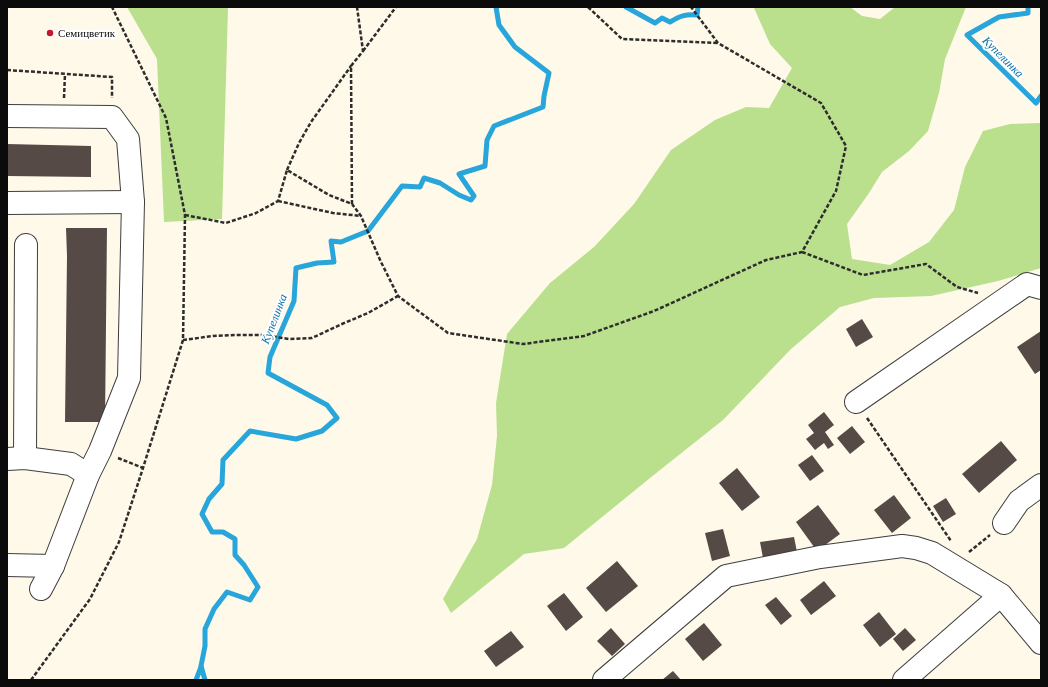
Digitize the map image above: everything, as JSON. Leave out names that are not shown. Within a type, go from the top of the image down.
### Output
[{"type":"lane","points":[[7,116],[112,117],[128,139],[133,202],[129,378],[100,451],[88,475],[53,566],[41,589]]},
{"type":"lane","points":[[7,203],[133,202]]},
{"type":"lane","points":[[26,245],[16,459],[71,464],[88,475]]},
{"type":"lane","points":[[856,402],[1027,284],[1041,288]]},
{"type":"lane","points":[[1004,523],[1019,501],[1041,485]]},
{"type":"lane","points":[[604,680],[726,576],[820,557],[902,546],[916,548],[932,553],[1001,595],[1041,643]]},
{"type":"lane","points":[[7,565],[53,566]]},
{"type":"lane","points":[[904,680],[1001,595]]},
{"type":"path","points":[[31,680],[90,599],[119,542],[183,340],[185,215],[166,118],[112,7]]},
{"type":"path","points":[[357,7],[363,51]]},
{"type":"path","points":[[278,201],[287,170],[311,122],[396,7]]},
{"type":"path","points":[[588,7],[622,38],[718,43]]},
{"type":"path","points":[[691,7],[718,43],[821,103],[846,146],[836,191],[802,252]]},
{"type":"path","points":[[351,66],[352,204]]},
{"type":"path","points":[[7,70],[112,78],[112,117]]},
{"type":"path","points":[[64,116],[65,74]]},
{"type":"path","points":[[287,170],[329,195],[352,204],[361,216],[398,296],[448,333],[523,344],[584,336],[654,311],[766,260],[802,252],[863,275],[926,264],[957,287]]},
{"type":"path","points":[[185,215],[226,223],[256,214],[278,201],[332,213],[361,216]]},
{"type":"path","points":[[183,340],[213,336],[237,335],[267,336],[289,339],[312,338],[368,313],[398,296]]},
{"type":"path","points":[[856,402],[954,545]]},
{"type":"path","points":[[100,451],[143,468]]},
{"type":"path","points":[[968,553],[1004,523]]},
{"type":"green space","points":[[127,7],[228,7],[222,219],[164,222],[157,59]]},
{"type":"green space","points":[[850,7],[862,16],[880,19],[895,7],[966,7],[945,59],[939,93],[928,131],[909,151],[882,172],[847,224],[852,259],[890,265],[929,242],[954,210],[965,167],[983,131],[1010,124],[1041,123],[1041,268],[998,281],[931,296],[874,298],[840,307],[790,350],[723,420],[564,548],[524,554],[451,613],[443,599],[477,539],[492,485],[497,436],[496,403],[507,334],[550,283],[594,247],[634,204],[671,150],[715,120],[746,107],[769,108],[792,68],[770,44],[754,8]]},
{"type":"building","points":[[7,144],[91,146],[91,177],[7,176]]},
{"type":"building","points":[[66,228],[107,228],[105,422],[65,422]]},
{"type":"building","points":[[862,319],[873,337],[856,347],[846,329]]},
{"type":"building","points":[[1041,331],[1041,370],[1035,374],[1017,347]]},
{"type":"building","points":[[824,412],[834,425],[825,432],[834,445],[828,449],[824,443],[815,450],[806,439],[814,433],[808,425]]},
{"type":"building","points":[[852,426],[865,442],[850,454],[837,438]]},
{"type":"building","points":[[1001,441],[1017,460],[979,493],[962,474]]},
{"type":"building","points":[[812,455],[824,471],[810,481],[798,465]]},
{"type":"building","points":[[737,468],[760,497],[742,511],[719,483]]},
{"type":"building","points":[[894,495],[911,518],[892,533],[874,510]]},
{"type":"building","points":[[946,498],[956,514],[943,522],[933,506]]},
{"type":"building","points":[[818,505],[840,534],[817,551],[796,522]]},
{"type":"building","points":[[723,529],[730,556],[712,561],[705,533]]},
{"type":"building","points":[[794,537],[797,552],[763,558],[760,542]]},
{"type":"building","points":[[617,561],[638,586],[606,612],[586,588]]},
{"type":"building","points":[[824,581],[836,596],[811,615],[800,600]]},
{"type":"building","points":[[564,593],[583,617],[566,631],[547,606]]},
{"type":"building","points":[[776,597],[792,616],[781,625],[765,605]]},
{"type":"building","points":[[879,612],[896,634],[880,647],[863,625]]},
{"type":"building","points":[[704,623],[722,645],[703,661],[685,639]]},
{"type":"building","points":[[611,628],[625,644],[612,656],[597,641]]},
{"type":"building","points":[[905,628],[916,640],[903,651],[893,639]]},
{"type":"building","points":[[511,631],[524,647],[496,667],[484,651]]},
{"type":"building","points":[[673,671],[681,680],[662,680]]},
{"type":"waterway","name":"Купелинка","points":[[205,680],[201,666],[205,646],[205,629],[214,609],[227,592],[250,600],[258,587],[244,565],[235,555],[235,539],[223,532],[212,532],[202,514],[209,499],[222,484],[223,460],[250,431],[296,439],[322,431],[337,418],[327,405],[268,373],[270,357],[294,301],[296,268],[317,263],[334,262],[331,241],[341,242],[368,231],[402,186],[420,187],[424,178],[440,183],[459,195],[471,200],[474,196],[459,174],[485,166],[487,140],[494,126],[543,107],[549,73],[515,47],[499,25],[496,7]]},
{"type":"waterway","name":"Купелинка","points":[[626,7],[655,23],[662,18],[670,22],[683,16],[697,15],[698,7]]},
{"type":"waterway","name":"Купелинка","points":[[1028,7],[1028,13],[999,17],[967,35],[1036,103],[1041,96]]},
{"type":"waterway","points":[[196,680],[201,667]]},
{"type":"place","name":"Семицветик","points":[[50,33]]}]
